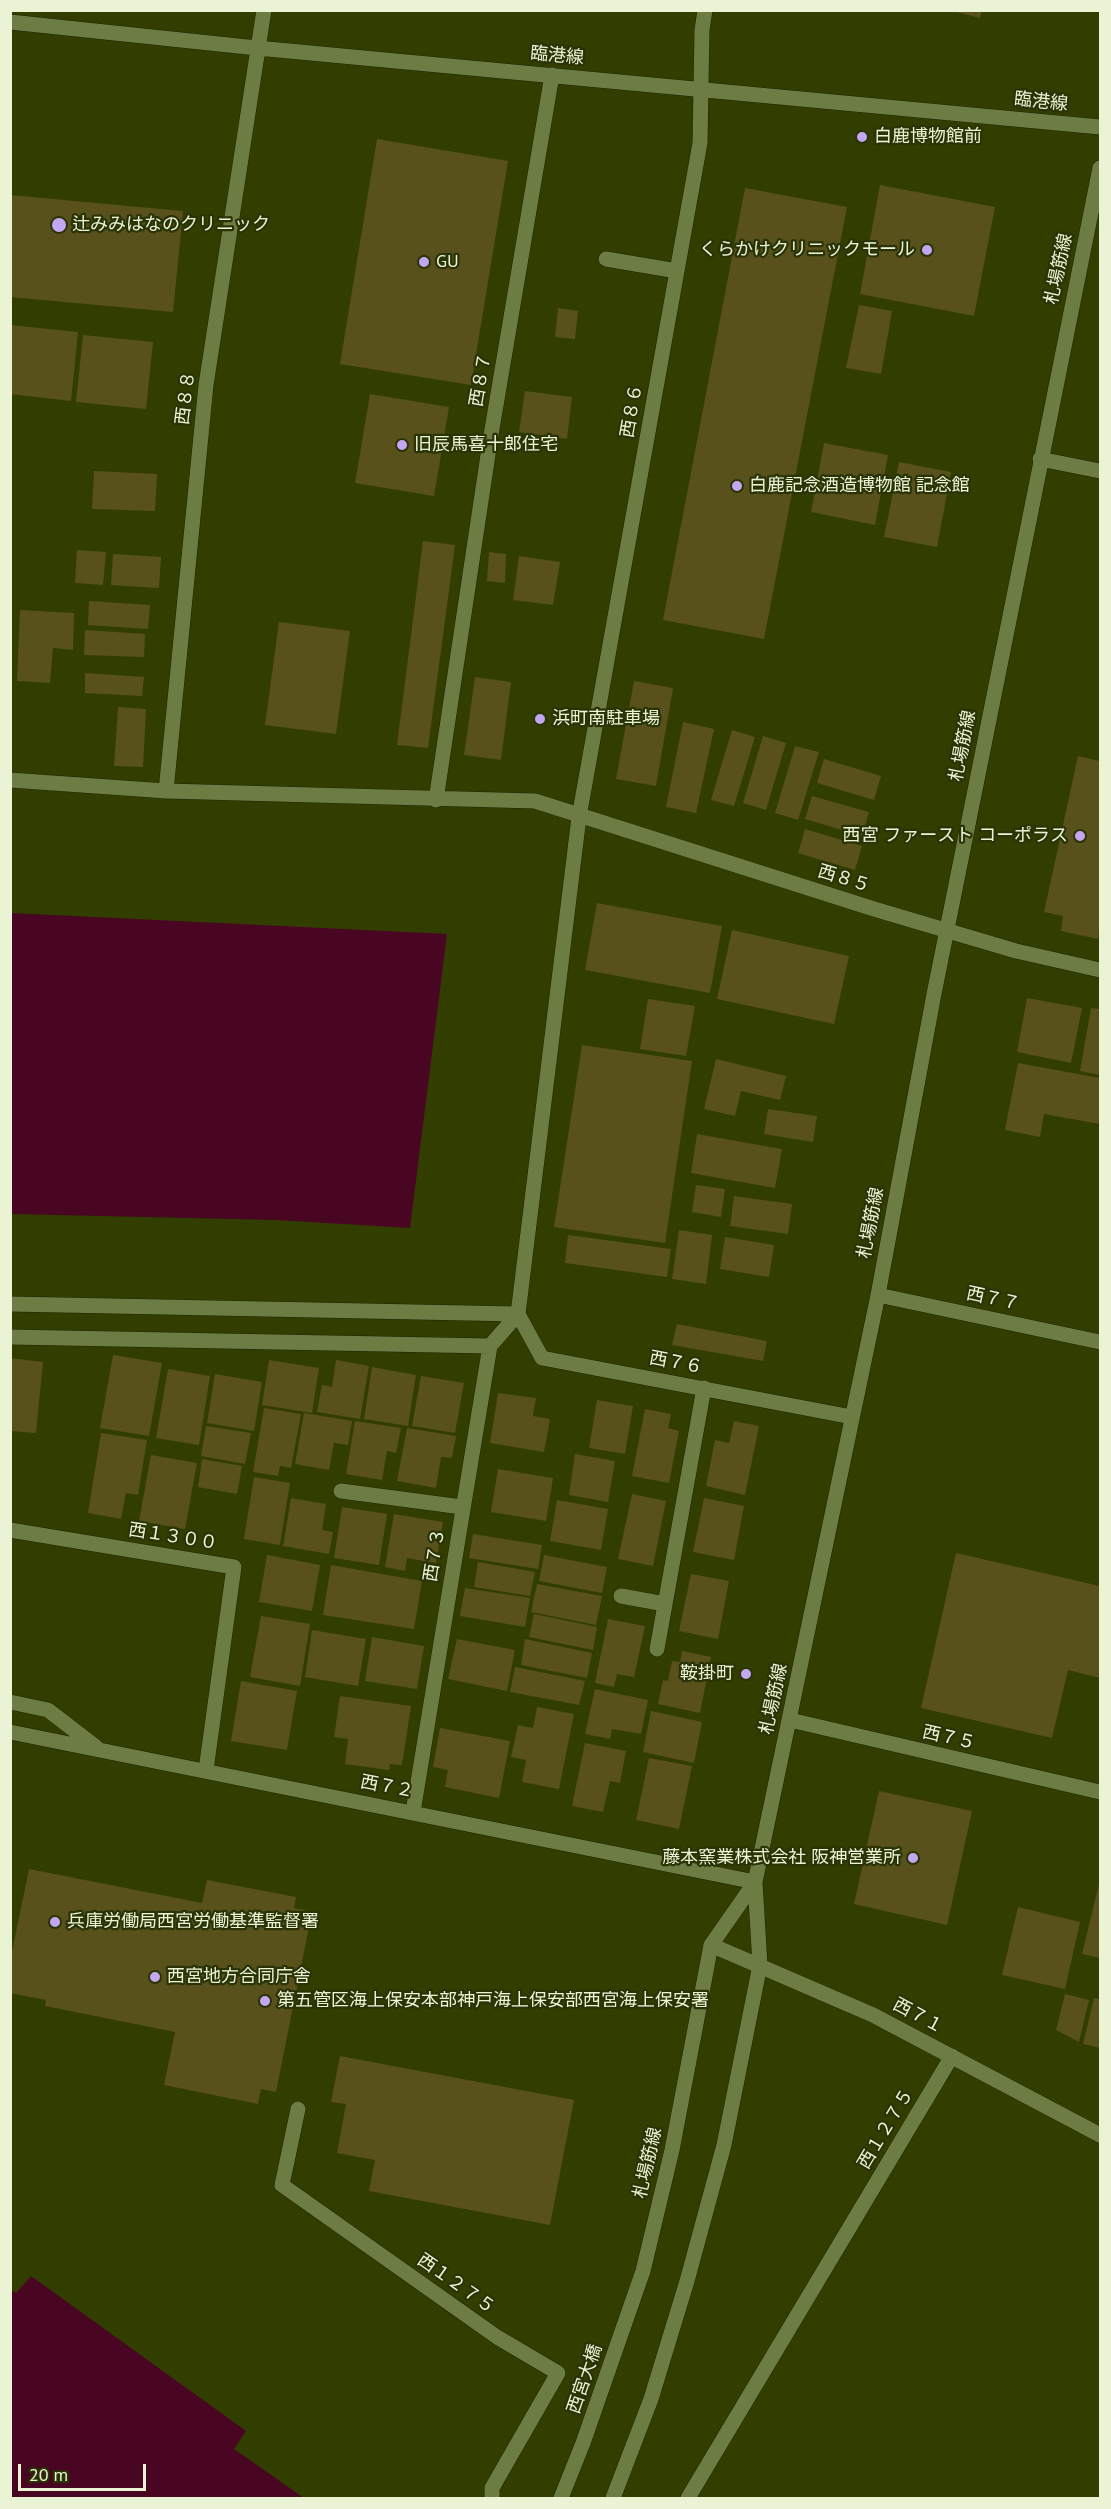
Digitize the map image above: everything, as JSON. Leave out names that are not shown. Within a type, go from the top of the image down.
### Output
[{"type":"street","name":"西８８","points":[[166,791],[206,386],[264,10]]},
{"type":"street","name":"西８６","points":[[518,1314],[579,817],[700,143],[702,30],[705,10]]},
{"type":"street","name":"臨港線","points":[[10,22],[257,48],[1101,127]]},
{"type":"street","name":"西８７","points":[[436,800],[491,435],[552,75]]},
{"type":"street","name":"札場筋線","points":[[643,2271],[672,2150],[711,1945],[754,1882],[790,1720],[878,1295],[946,930],[1101,168]]},
{"type":"street","points":[[606,259],[676,271]]},
{"type":"street","points":[[1040,459],[1101,471]]},
{"type":"street","name":"西８５","points":[[10,780],[166,791],[535,801],[579,817],[1016,951],[1101,970]]},
{"type":"street","name":"西７７","points":[[878,1295],[1101,1342]]},
{"type":"street","points":[[10,1305],[518,1314]]},
{"type":"street","points":[[10,1338],[490,1346],[518,1314]]},
{"type":"street","name":"西７６","points":[[518,1314],[542,1358],[852,1417]]},
{"type":"street","name":"西７３","points":[[413,1812],[490,1346]]},
{"type":"street","points":[[657,1649],[704,1388]]},
{"type":"street","points":[[341,1491],[462,1507]]},
{"type":"street","name":"西１３００","points":[[10,1530],[234,1567],[206,1770]]},
{"type":"street","points":[[621,1596],[665,1604]]},
{"type":"street","points":[[10,1702],[48,1710],[100,1749]]},
{"type":"street","name":"西７５","points":[[790,1720],[1101,1792]]},
{"type":"street","name":"西７２","points":[[10,1732],[754,1882]]},
{"type":"street","points":[[613,2499],[651,2399],[687,2281],[724,2145],[760,1965],[754,1882]]},
{"type":"street","name":"西７１","points":[[711,1945],[873,2015],[1101,2135]]},
{"type":"street","name":"西１２７５","points":[[688,2499],[952,2056]]},
{"type":"street","name":"西１２７５","points":[[298,2109],[282,2185],[497,2337],[558,2373],[492,2488],[492,2499]]},
{"type":"street","name":"西宮大橋","points":[[561,2499],[643,2271]]},
{"type":"shaded area","points":[[11,913],[447,934],[410,1228],[277,1220],[11,1214]]},
{"type":"shaded area","points":[[31,2276],[246,2431],[234,2449],[304,2498],[11,2498],[11,2290],[16,2293]]},
{"type":"building","points":[[948,10],[982,10],[980,18]]},
{"type":"building","name":"GU","points":[[377,139],[508,161],[471,385],[340,364]]},
{"type":"building","name":"くらかけクリニックモール","points":[[880,185],[995,207],[974,316],[860,294]]},
{"type":"building","points":[[745,188],[847,207],[764,639],[663,620]]},
{"type":"building","points":[[10,195],[183,211],[173,312],[10,297]]},
{"type":"building","points":[[859,305],[892,311],[881,374],[846,368]]},
{"type":"building","points":[[558,308],[578,311],[575,339],[555,337]]},
{"type":"building","points":[[10,325],[78,332],[71,401],[10,394]]},
{"type":"building","points":[[83,335],[153,342],[146,409],[76,402]]},
{"type":"building","points":[[525,391],[572,397],[567,439],[519,432]]},
{"type":"building","name":"旧辰馬喜十郎住宅","points":[[370,394],[449,407],[434,496],[355,483]]},
{"type":"building","points":[[824,443],[888,455],[875,525],[811,512]]},
{"type":"building","points":[[899,462],[951,472],[937,547],[884,537]]},
{"type":"building","points":[[94,471],[157,474],[155,511],[92,509]]},
{"type":"building","points":[[423,541],[455,545],[428,748],[397,745]]},
{"type":"building","points":[[77,550],[106,552],[103,585],[75,583]]},
{"type":"building","points":[[489,552],[506,554],[505,583],[487,581]]},
{"type":"building","points":[[113,554],[161,557],[159,588],[111,585]]},
{"type":"building","points":[[519,556],[560,562],[553,605],[513,600]]},
{"type":"building","points":[[89,601],[150,605],[148,629],[88,625]]},
{"type":"building","points":[[20,610],[74,613],[73,650],[53,648],[50,683],[17,681]]},
{"type":"building","points":[[279,622],[350,631],[336,734],[265,725]]},
{"type":"building","points":[[85,630],[145,634],[144,657],[84,655]]},
{"type":"building","points":[[85,673],[144,677],[142,696],[85,693]]},
{"type":"building","points":[[475,677],[511,682],[501,760],[464,755]]},
{"type":"building","points":[[634,681],[673,688],[656,786],[616,779]]},
{"type":"building","points":[[118,707],[146,709],[143,767],[114,766]]},
{"type":"building","points":[[683,722],[714,729],[696,813],[666,807]]},
{"type":"building","points":[[732,730],[755,737],[734,806],[711,800]]},
{"type":"building","points":[[763,736],[786,743],[766,810],[743,803]]},
{"type":"building","points":[[795,746],[819,752],[798,820],[775,813]]},
{"type":"building","name":"西宮 ファースト コーポラス","points":[[1078,756],[1100,761],[1100,926],[1098,939],[1061,931],[1063,916],[1044,912]]},
{"type":"building","points":[[824,759],[881,776],[874,800],[817,783]]},
{"type":"building","points":[[812,796],[869,812],[862,836],[805,819]]},
{"type":"building","points":[[805,829],[862,846],[855,870],[798,853]]},
{"type":"building","points":[[597,903],[722,926],[710,993],[585,970]]},
{"type":"building","points":[[732,930],[849,956],[834,1024],[717,999]]},
{"type":"building","points":[[1027,998],[1082,1008],[1071,1063],[1017,1052]]},
{"type":"building","points":[[648,999],[695,1006],[686,1056],[640,1049]]},
{"type":"building","points":[[1091,1008],[1100,1009],[1100,1075],[1080,1071]]},
{"type":"building","points":[[582,1045],[692,1061],[665,1243],[554,1227]]},
{"type":"building","points":[[716,1059],[786,1076],[780,1100],[741,1091],[735,1116],[704,1109]]},
{"type":"building","points":[[1018,1063],[1100,1078],[1100,1124],[1044,1114],[1040,1137],[1005,1130]]},
{"type":"building","points":[[768,1109],[817,1116],[813,1142],[764,1134]]},
{"type":"building","points":[[697,1134],[782,1149],[775,1188],[691,1173]]},
{"type":"building","points":[[696,1185],[725,1189],[721,1217],[692,1212]]},
{"type":"building","points":[[734,1196],[792,1204],[788,1234],[730,1226]]},
{"type":"building","points":[[679,1230],[712,1235],[706,1284],[672,1279]]},
{"type":"building","points":[[568,1235],[671,1249],[667,1277],[565,1263]]},
{"type":"building","points":[[725,1237],[774,1245],[769,1277],[720,1269]]},
{"type":"building","points":[[677,1324],[767,1341],[763,1361],[672,1345]]},
{"type":"building","points":[[113,1355],[162,1363],[149,1436],[100,1428]]},
{"type":"building","points":[[10,1358],[43,1362],[36,1433],[10,1431]]},
{"type":"building","points":[[269,1360],[319,1368],[312,1413],[262,1405]]},
{"type":"building","points":[[336,1360],[369,1366],[360,1419],[317,1412],[322,1385],[332,1387]]},
{"type":"building","points":[[372,1367],[416,1375],[408,1426],[364,1419]]},
{"type":"building","points":[[168,1369],[210,1376],[199,1445],[156,1438]]},
{"type":"building","points":[[215,1374],[262,1382],[254,1431],[207,1423]]},
{"type":"building","points":[[421,1376],[464,1383],[455,1433],[412,1426]]},
{"type":"building","points":[[498,1393],[536,1398],[533,1416],[550,1419],[544,1452],[490,1443]]},
{"type":"building","points":[[597,1400],[633,1406],[625,1454],[589,1448]]},
{"type":"building","points":[[264,1408],[301,1414],[291,1468],[280,1466],[278,1476],[253,1472]]},
{"type":"building","points":[[645,1409],[671,1414],[668,1428],[679,1431],[669,1483],[632,1476]]},
{"type":"building","points":[[304,1413],[352,1421],[348,1445],[334,1443],[329,1470],[295,1464]]},
{"type":"building","points":[[355,1421],[401,1428],[396,1453],[387,1451],[382,1480],[346,1474]]},
{"type":"building","points":[[734,1421],[759,1426],[745,1495],[706,1486],[715,1440],[729,1443]]},
{"type":"building","points":[[206,1426],[251,1433],[245,1464],[201,1456]]},
{"type":"building","points":[[407,1428],[456,1436],[452,1458],[441,1457],[436,1488],[397,1481]]},
{"type":"building","points":[[101,1433],[147,1440],[138,1495],[126,1493],[121,1519],[88,1513]]},
{"type":"building","points":[[575,1454],[615,1461],[608,1502],[569,1495]]},
{"type":"building","points":[[151,1455],[197,1463],[185,1529],[139,1521]]},
{"type":"building","points":[[202,1459],[242,1466],[237,1494],[198,1487]]},
{"type":"building","points":[[498,1469],[553,1478],[546,1521],[491,1512]]},
{"type":"building","points":[[254,1477],[290,1483],[280,1545],[244,1539]]},
{"type":"building","points":[[632,1494],[666,1501],[653,1566],[618,1559]]},
{"type":"building","points":[[291,1498],[326,1504],[322,1530],[333,1532],[329,1554],[283,1546]]},
{"type":"building","points":[[704,1498],[744,1506],[734,1560],[693,1552]]},
{"type":"building","points":[[557,1500],[608,1509],[601,1550],[550,1541]]},
{"type":"building","points":[[342,1507],[387,1514],[379,1565],[334,1558]]},
{"type":"building","points":[[394,1514],[443,1522],[436,1563],[407,1558],[405,1571],[385,1567]]},
{"type":"building","points":[[473,1534],[542,1545],[538,1569],[469,1558]]},
{"type":"building","points":[[956,1553],[1100,1586],[1100,1678],[1068,1670],[1052,1738],[921,1708]]},
{"type":"building","points":[[267,1555],[320,1565],[312,1611],[259,1602]]},
{"type":"building","points":[[544,1555],[607,1567],[602,1593],[539,1581]]},
{"type":"building","points":[[478,1562],[535,1572],[530,1596],[474,1587]]},
{"type":"building","points":[[331,1565],[422,1581],[414,1629],[323,1615]]},
{"type":"building","points":[[691,1574],[729,1581],[718,1639],[679,1631]]},
{"type":"building","points":[[537,1584],[602,1596],[596,1625],[531,1612]]},
{"type":"building","points":[[465,1588],[530,1598],[525,1627],[460,1616]]},
{"type":"building","points":[[534,1614],[597,1627],[593,1650],[529,1637]]},
{"type":"building","points":[[261,1616],[310,1624],[300,1686],[250,1677]]},
{"type":"building","points":[[608,1619],[645,1626],[634,1677],[617,1674],[614,1687],[595,1683]]},
{"type":"building","points":[[312,1630],[366,1639],[358,1686],[305,1677]]},
{"type":"building","points":[[372,1637],[424,1646],[417,1689],[365,1681]]},
{"type":"building","points":[[457,1639],[515,1650],[507,1691],[448,1679]]},
{"type":"building","points":[[525,1639],[592,1653],[587,1678],[521,1665]]},
{"type":"building","points":[[682,1651],[711,1657],[700,1713],[658,1704],[663,1680],[668,1681],[672,1661],[680,1662]]},
{"type":"building","points":[[515,1667],[585,1681],[579,1705],[510,1692]]},
{"type":"building","points":[[241,1681],[297,1691],[287,1750],[231,1741]]},
{"type":"building","points":[[595,1689],[648,1700],[641,1734],[612,1729],[610,1739],[585,1734]]},
{"type":"building","points":[[340,1696],[411,1706],[402,1765],[390,1764],[389,1770],[345,1764],[348,1739],[334,1737]]},
{"type":"building","points":[[537,1707],[574,1714],[559,1789],[522,1782],[526,1760],[511,1757],[518,1725],[533,1728]]},
{"type":"building","points":[[651,1711],[702,1722],[694,1763],[643,1752]]},
{"type":"building","points":[[440,1728],[510,1741],[499,1798],[445,1787],[448,1770],[433,1767]]},
{"type":"building","points":[[585,1743],[626,1751],[620,1783],[610,1781],[603,1812],[572,1806]]},
{"type":"building","points":[[649,1758],[692,1766],[679,1829],[636,1820]]},
{"type":"building","name":"藤本窯業株式会社 阪神営業所","points":[[879,1791],[972,1811],[947,1925],[854,1904]]},
{"type":"building","name":"西宮地方合同庁舎","points":[[29,1869],[202,1903],[207,1880],[296,1897],[294,1908],[312,1912],[276,2092],[261,2089],[258,2104],[164,2085],[175,2032],[45,2006],[46,2000],[10,1993],[10,1961]]},
{"type":"building","points":[[1100,1880],[1100,1958],[1082,1954]]},
{"type":"building","points":[[1018,1907],[1080,1922],[1065,1989],[1002,1975]]},
{"type":"building","points":[[1065,1994],[1089,2000],[1079,2042],[1056,2030]]},
{"type":"building","points":[[1094,1998],[1100,1999],[1100,2048],[1083,2044]]},
{"type":"building","points":[[340,2056],[574,2100],[550,2225],[369,2191],[375,2160],[337,2153],[346,2104],[331,2102]]},
{"type":"place","name":"白鹿博物館前","points":[[862,137]]},
{"type":"place","name":"辻みみはなのクリニック","points":[[59,225]]},
{"type":"place","name":"くらかけクリニックモール","points":[[927,250]]},
{"type":"place","name":"GU","points":[[424,262]]},
{"type":"place","name":"旧辰馬喜十郎住宅","points":[[402,445]]},
{"type":"place","name":"白鹿記念酒造博物館 記念館","points":[[737,486]]},
{"type":"place","name":"浜町南駐車場","points":[[540,719]]},
{"type":"place","name":"西宮 ファースト コーポラス","points":[[1080,836]]},
{"type":"place","name":"鞍掛町","points":[[746,1674]]},
{"type":"place","name":"藤本窯業株式会社 阪神営業所","points":[[913,1858]]},
{"type":"place","name":"兵庫労働局西宮労働基準監督署","points":[[55,1922]]},
{"type":"place","name":"西宮地方合同庁舎","points":[[155,1977]]},
{"type":"place","name":"第五管区海上保安本部神戸海上保安部西宮海上保安署","points":[[265,2001]]}]
